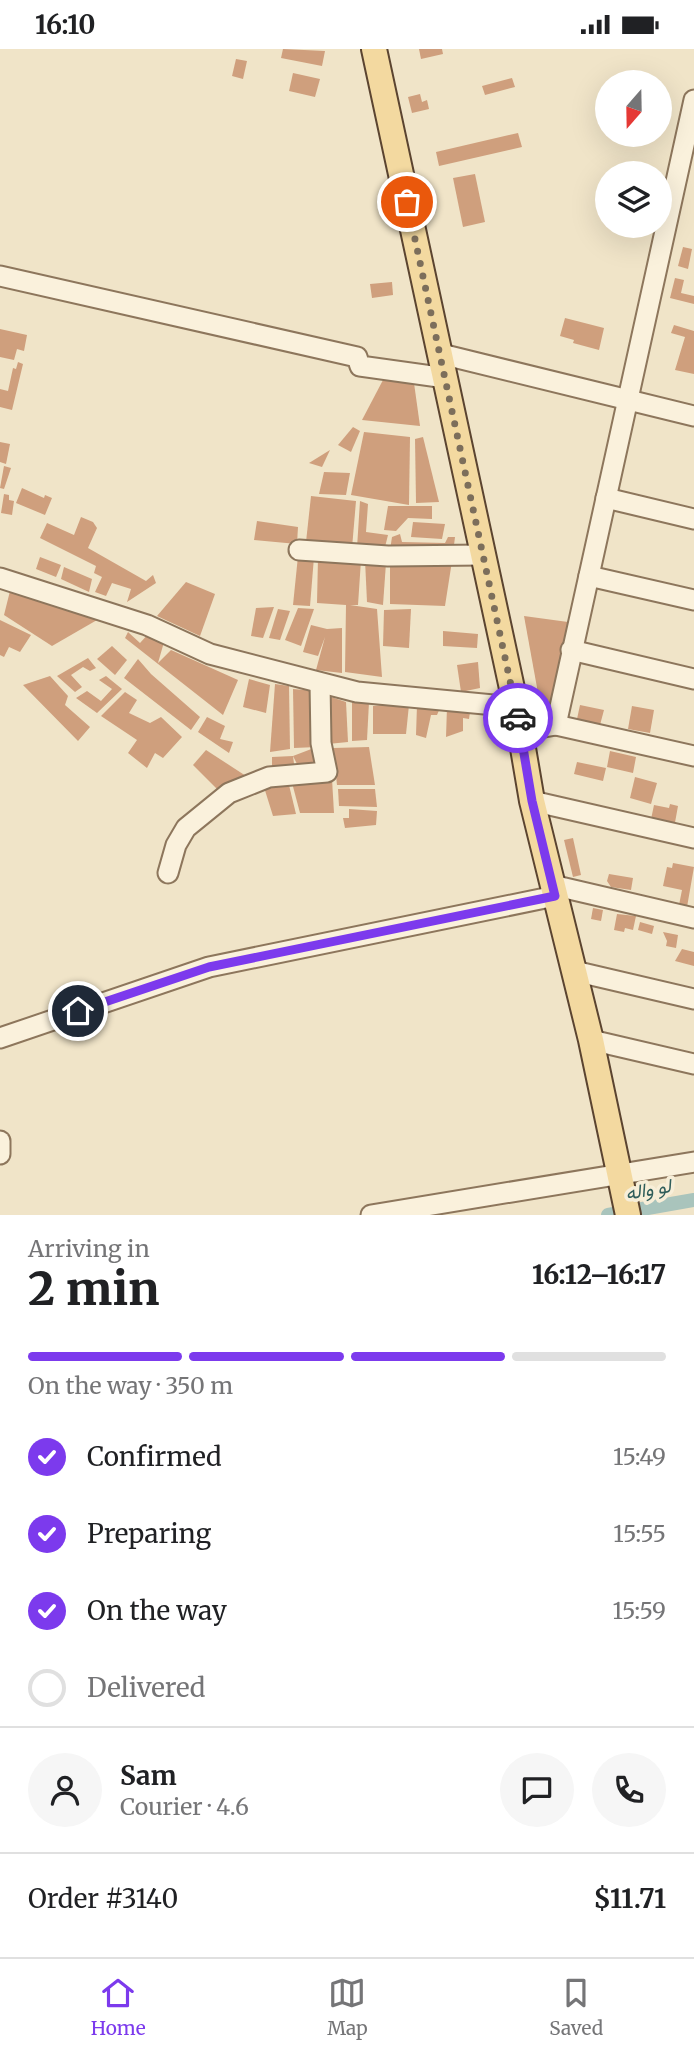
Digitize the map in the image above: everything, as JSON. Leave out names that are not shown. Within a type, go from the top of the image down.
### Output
[{"type":"main road","points":[[374,49],[518,719],[532,801],[591,1039],[626,1208]]},
{"type":"street","points":[[555,725],[694,100]]},
{"type":"street","points":[[0,276],[357,357],[368,368],[446,378]]},
{"type":"street","points":[[440,354],[694,415]]},
{"type":"street","points":[[606,498],[694,519]]},
{"type":"street","points":[[299,550],[388,556],[483,555]]},
{"type":"street","points":[[589,576],[694,600]]},
{"type":"street","points":[[0,578],[147,625],[210,655],[357,692],[555,725],[694,756]]},
{"type":"street","points":[[571,650],[694,679]]},
{"type":"street","points":[[168,873],[176,845],[186,828],[229,793],[269,777],[327,772],[321,743],[320,683]]},
{"type":"street","points":[[532,801],[694,838]]},
{"type":"street","points":[[0,1038],[209,967],[553,891],[694,918]]},
{"type":"street","points":[[574,971],[694,999]]},
{"type":"street","points":[[591,1039],[694,1064]]},
{"type":"street","points":[[0,1141],[0,1154]]},
{"type":"street","points":[[371,1215],[694,1162]]},
{"type":"building","points":[[283,49],[325,51],[322,66],[281,58]]},
{"type":"building","points":[[419,49],[442,49],[443,54],[421,59]]},
{"type":"building","points":[[236,59],[247,61],[243,79],[232,76]]},
{"type":"building","points":[[293,73],[320,79],[315,97],[289,91]]},
{"type":"building","points":[[512,78],[515,87],[485,95],[482,86]]},
{"type":"building","points":[[420,94],[422,102],[427,100],[429,109],[412,113],[408,97]]},
{"type":"building","points":[[518,133],[522,147],[439,166],[436,152]]},
{"type":"building","points":[[475,174],[485,222],[463,227],[453,178]]},
{"type":"building","points":[[683,247],[692,249],[688,269],[678,266]]},
{"type":"building","points":[[675,278],[684,280],[681,293],[694,296],[694,304],[670,298]]},
{"type":"building","points":[[392,282],[393,295],[372,298],[370,284]]},
{"type":"building","points":[[565,318],[604,328],[599,350],[573,343],[574,340],[560,336]]},
{"type":"building","points":[[674,325],[694,331],[694,374],[675,370],[685,337],[671,333]]},
{"type":"building","points":[[0,329],[27,335],[24,351],[17,349],[14,360],[0,357]]},
{"type":"building","points":[[18,362],[23,364],[12,410],[0,407],[0,389],[8,391],[13,368],[16,369]]},
{"type":"building","points":[[383,380],[414,383],[420,426],[362,420]]},
{"type":"building","points":[[353,427],[360,431],[351,452],[338,445]]},
{"type":"building","points":[[364,432],[410,437],[409,505],[351,495]]},
{"type":"building","points":[[423,437],[439,502],[416,503],[415,439]]},
{"type":"building","points":[[0,442],[10,444],[6,464],[0,462]]},
{"type":"building","points":[[330,450],[322,467],[309,463]]},
{"type":"building","points":[[4,466],[11,468],[4,489],[0,488]]},
{"type":"building","points":[[324,472],[350,473],[346,495],[319,494]]},
{"type":"building","points":[[22,488],[44,498],[45,495],[52,498],[45,515],[16,503]]},
{"type":"building","points":[[4,494],[14,501],[12,515],[1,513]]},
{"type":"building","points":[[311,496],[356,501],[352,548],[306,542]]},
{"type":"building","points":[[360,501],[368,504],[366,532],[388,535],[384,551],[357,548]]},
{"type":"building","points":[[388,506],[432,506],[432,519],[408,518],[396,531],[384,530]]},
{"type":"building","points":[[81,517],[93,522],[97,528],[88,548],[146,581],[153,575],[156,583],[127,602],[131,589],[112,583],[106,596],[95,592],[102,577],[94,573],[96,566],[40,538],[47,523],[74,535]]},
{"type":"building","points":[[257,521],[298,527],[297,544],[254,540]]},
{"type":"building","points":[[413,522],[445,524],[442,539],[411,537]]},
{"type":"building","points":[[400,534],[402,542],[445,543],[448,537],[455,537],[452,561],[390,550],[392,537]]},
{"type":"building","points":[[298,556],[314,557],[310,606],[293,605]]},
{"type":"building","points":[[40,557],[61,565],[56,577],[36,569]]},
{"type":"building","points":[[318,558],[361,560],[358,605],[350,605],[377,609],[382,677],[345,672],[346,605],[317,603]]},
{"type":"building","points":[[365,560],[386,563],[383,605],[367,602]]},
{"type":"building","points":[[390,561],[452,561],[445,606],[390,604]]},
{"type":"building","points":[[64,567],[92,579],[89,592],[61,579]]},
{"type":"building","points":[[186,582],[215,594],[200,636],[157,616]]},
{"type":"building","points":[[10,591],[97,620],[52,646],[4,615]]},
{"type":"building","points":[[274,607],[263,638],[251,636],[256,608]]},
{"type":"building","points":[[298,608],[314,609],[301,646],[285,640]]},
{"type":"building","points":[[278,609],[290,611],[280,640],[269,638]]},
{"type":"building","points":[[411,609],[409,648],[383,646],[384,610]]},
{"type":"building","points":[[524,616],[568,622],[552,715],[542,715]]},
{"type":"building","points":[[0,620],[31,635],[20,652],[9,647],[4,657],[0,655]]},
{"type":"building","points":[[311,625],[327,629],[342,628],[342,673],[316,670],[325,637],[318,656],[303,652]]},
{"type":"building","points":[[443,631],[478,634],[477,648],[443,646]]},
{"type":"building","points":[[128,632],[140,643],[150,632],[164,642],[158,663],[171,650],[238,680],[223,715],[125,638]]},
{"type":"building","points":[[112,646],[127,660],[115,675],[97,659]]},
{"type":"building","points":[[88,658],[96,668],[90,671],[83,667],[71,675],[82,687],[75,692],[57,676]]},
{"type":"building","points":[[138,659],[200,717],[191,730],[124,678]]},
{"type":"building","points":[[478,662],[480,688],[461,692],[457,665]]},
{"type":"building","points":[[50,676],[68,696],[65,705],[90,727],[78,741],[23,685]]},
{"type":"building","points":[[106,676],[122,689],[97,713],[76,698],[87,691],[101,701],[112,689],[99,680]]},
{"type":"building","points":[[249,679],[270,685],[266,713],[243,707]]},
{"type":"building","points":[[275,684],[289,686],[290,749],[270,752]]},
{"type":"building","points":[[293,689],[316,691],[317,747],[294,748]]},
{"type":"building","points":[[125,692],[137,700],[129,713],[150,723],[161,717],[182,737],[163,758],[155,753],[147,768],[128,753],[137,740],[101,716]]},
{"type":"building","points":[[328,696],[346,702],[348,742],[328,744]]},
{"type":"building","points":[[352,702],[369,702],[367,740],[352,741]]},
{"type":"building","points":[[409,705],[406,734],[373,734],[373,706]]},
{"type":"building","points":[[417,705],[440,708],[437,715],[431,715],[426,738],[416,735]]},
{"type":"building","points":[[580,705],[604,710],[600,725],[577,719]]},
{"type":"building","points":[[632,706],[654,710],[650,733],[628,729]]},
{"type":"building","points":[[447,707],[470,712],[469,719],[463,718],[463,731],[446,737]]},
{"type":"building","points":[[207,717],[225,726],[220,739],[233,742],[229,753],[198,732]]},
{"type":"building","points":[[369,747],[375,785],[337,785],[333,748]]},
{"type":"building","points":[[314,748],[318,768],[299,768],[293,756]]},
{"type":"building","points":[[206,750],[246,776],[219,791],[193,765]]},
{"type":"building","points":[[610,751],[636,757],[633,773],[607,767]]},
{"type":"building","points":[[293,756],[295,771],[272,769],[272,757]]},
{"type":"building","points":[[577,762],[606,768],[603,781],[574,774]]},
{"type":"building","points":[[635,777],[657,783],[651,804],[630,798]]},
{"type":"building","points":[[291,779],[332,779],[334,813],[300,813]]},
{"type":"building","points":[[288,781],[296,814],[273,816],[263,784]]},
{"type":"building","points":[[338,789],[375,789],[377,807],[339,806]]},
{"type":"building","points":[[670,804],[678,806],[674,828],[650,824],[654,805],[669,808]]},
{"type":"building","points":[[349,809],[377,811],[376,825],[345,828],[343,818],[349,818]]},
{"type":"building","points":[[573,838],[581,875],[573,877],[564,840]]},
{"type":"building","points":[[673,863],[694,867],[687,907],[679,905],[682,890],[663,886],[667,867],[672,868]]},
{"type":"building","points":[[609,874],[633,878],[631,890],[611,887],[607,881]]},
{"type":"building","points":[[593,908],[603,910],[601,921],[591,919]]},
{"type":"building","points":[[617,914],[636,916],[633,930],[614,930]]},
{"type":"building","points":[[640,922],[654,926],[652,934],[638,930]]},
{"type":"building","points":[[663,932],[678,935],[676,948],[666,946]]},
{"type":"building","points":[[682,949],[694,952],[694,966],[675,961]]},
{"type":"waterway","name":"لو واله","points":[[608,1215],[694,1200]]},
{"type":"way so far","points":[[407,202],[518,718]]},
{"type":"route","points":[[78,1011],[209,967],[555,896],[532,801],[518,718]]}]
